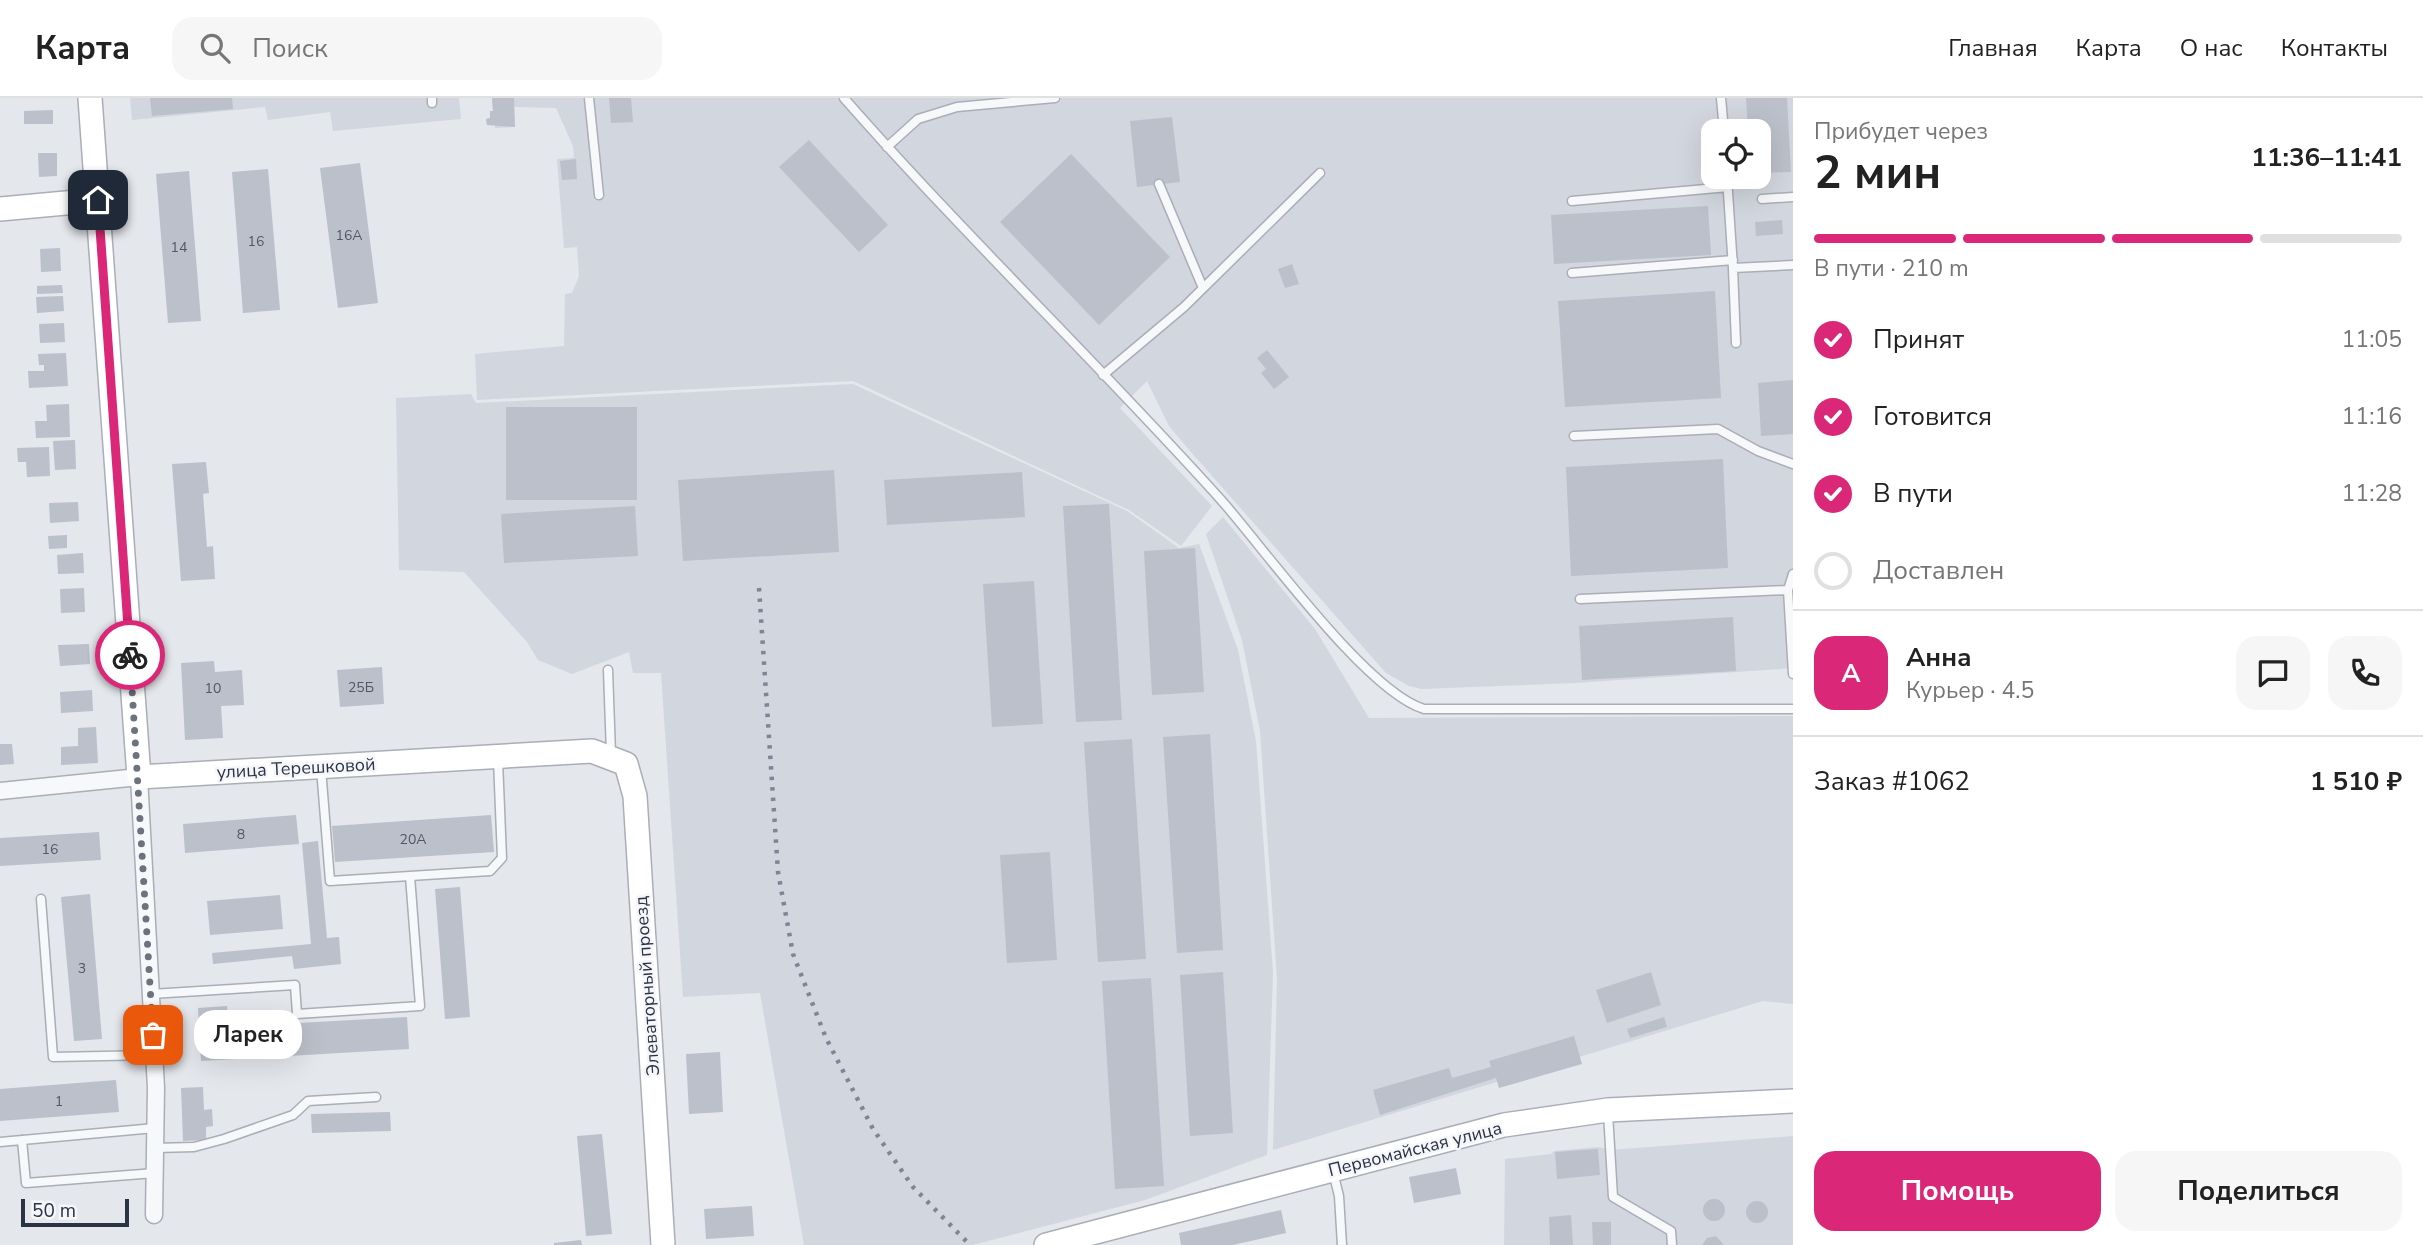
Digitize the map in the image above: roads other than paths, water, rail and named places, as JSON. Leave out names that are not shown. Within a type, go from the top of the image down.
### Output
[{"type":"street","points":[[90,98],[139,778],[154,1055],[154,1214]]},
{"type":"street","points":[[0,209],[98,200]]},
{"type":"street","name":"улица Терешковой","points":[[0,791],[139,778],[320,767],[498,757],[602,755]]},
{"type":"street","name":"Элеваторный проезд","points":[[602,755],[626,764],[635,796],[663,1245]]},
{"type":"street","name":"Первомайская улица","points":[[1046,1245],[1504,1125],[1608,1110],[1793,1101]]},
{"type":"lane","points":[[589,98],[598,195]]},
{"type":"lane","points":[[844,98],[1222,501],[1352,654],[1408,704],[1424,709],[1793,709]]},
{"type":"lane","points":[[887,146],[918,119],[957,107],[1055,98]]},
{"type":"lane","points":[[1721,98],[1723,119]]},
{"type":"lane","points":[[1103,375],[1203,288],[1320,173]]},
{"type":"lane","points":[[1159,184],[1203,288]]},
{"type":"lane","points":[[1572,201],[1705,189]]},
{"type":"lane","points":[[1727,189],[1735,344]]},
{"type":"lane","points":[[1762,199],[1793,197]]},
{"type":"lane","points":[[1572,273],[1733,264],[1793,265]]},
{"type":"lane","points":[[1574,436],[1718,429],[1758,451],[1793,464]]},
{"type":"lane","points":[[1793,574],[1788,590],[1793,674]]},
{"type":"lane","points":[[1580,599],[1788,590]]},
{"type":"lane","points":[[602,755],[608,670]]},
{"type":"lane","points":[[320,767],[330,881],[490,872],[502,858],[498,757]]},
{"type":"lane","points":[[151,994],[295,985],[297,1014],[420,1006],[410,876]]},
{"type":"lane","points":[[41,899],[53,1057],[154,1055]]},
{"type":"lane","points":[[155,1148],[194,1147],[224,1139],[293,1115],[308,1101],[376,1097]]},
{"type":"lane","points":[[1608,1110],[1613,1197],[1671,1231],[1672,1245]]},
{"type":"lane","points":[[0,1142],[155,1128]]},
{"type":"lane","points":[[22,1140],[26,1183],[155,1173]]},
{"type":"lane","points":[[1333,1170],[1339,1196],[1342,1245]]},
{"type":"railway","points":[[759,588],[778,872],[793,954],[826,1038],[873,1129],[913,1187],[970,1245]]},
{"type":"place","name":"Ларек","points":[[153,1035]]}]
